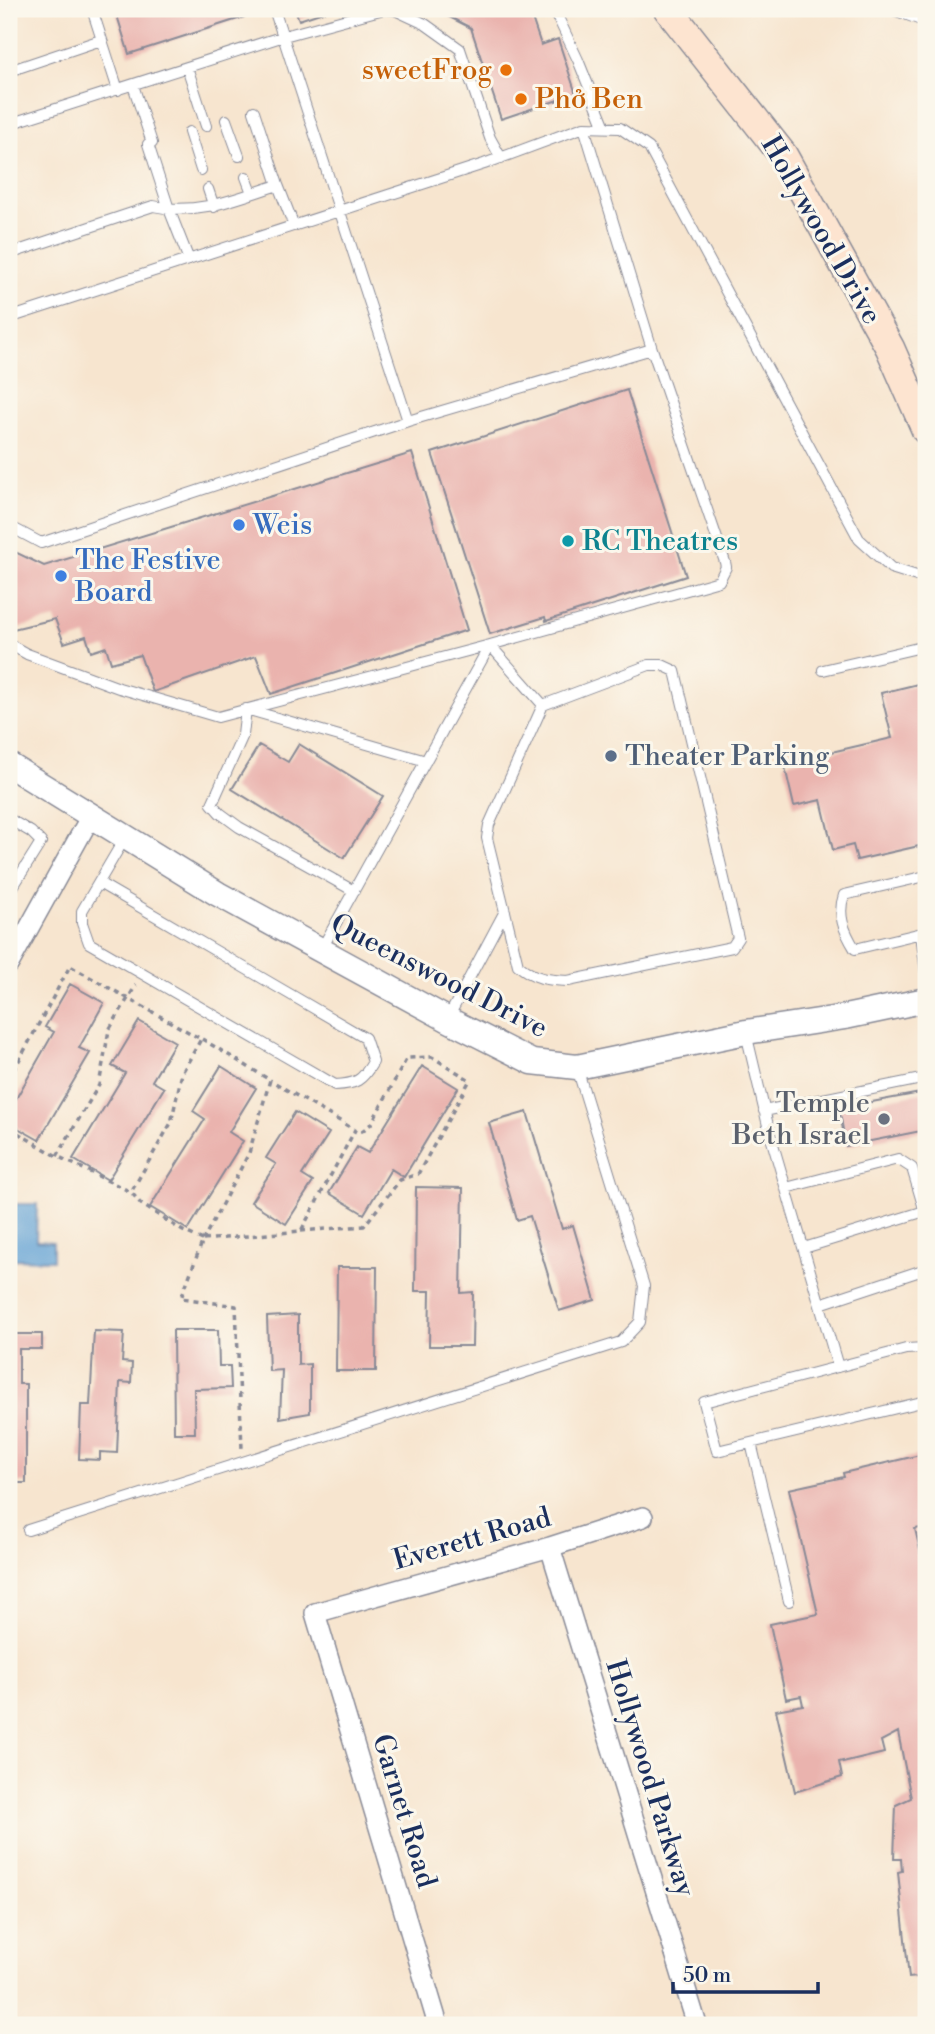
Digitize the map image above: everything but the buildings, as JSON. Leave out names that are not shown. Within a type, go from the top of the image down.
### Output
[{"type":"main road","name":"Hollywood Drive","points":[[668,9],[783,155],[890,348],[926,430]]},
{"type":"street","name":"Queenswood Drive","points":[[9,765],[218,894],[447,1019],[532,1062],[577,1067],[746,1032],[845,1017],[926,1000]]},
{"type":"street","points":[[9,964],[92,814]]},
{"type":"street","name":"Everett Road","points":[[315,1613],[550,1547],[643,1517]]},
{"type":"street","name":"Hollywood Parkway","points":[[550,1547],[696,2025]]},
{"type":"street","name":"Garnet Road","points":[[315,1613],[439,2025]]},
{"type":"lane","points":[[92,9],[117,90]]},
{"type":"lane","points":[[274,9],[408,421]]},
{"type":"lane","points":[[9,124],[284,36],[384,9],[395,10],[425,24],[460,49],[490,138],[500,158]]},
{"type":"lane","points":[[554,9],[605,127]]},
{"type":"lane","points":[[891,9],[926,22]]},
{"type":"lane","points":[[9,71],[101,40]]},
{"type":"lane","points":[[187,67],[206,126]]},
{"type":"lane","points":[[132,85],[169,209],[189,260]]},
{"type":"lane","points":[[254,111],[294,226]]},
{"type":"lane","points":[[226,120],[239,156]]},
{"type":"lane","points":[[9,644],[27,654],[119,688],[218,717],[490,645],[719,580],[725,562],[652,349],[584,127]]},
{"type":"lane","points":[[9,318],[339,212],[584,127],[621,128],[649,148],[859,539],[891,568],[926,579]]},
{"type":"lane","points":[[189,132],[201,170]]},
{"type":"lane","points":[[246,177],[252,193]]},
{"type":"lane","points":[[9,254],[153,206],[169,209],[214,207],[278,185]]},
{"type":"lane","points":[[208,189],[214,207]]},
{"type":"lane","points":[[9,526],[41,543],[408,421],[652,349]]},
{"type":"lane","points":[[490,645],[542,705]]},
{"type":"lane","points":[[321,950],[490,645]]},
{"type":"lane","points":[[823,670],[926,646]]},
{"type":"lane","points":[[649,665],[662,665],[675,671],[738,938],[733,947],[568,981],[546,980],[530,975],[518,965],[487,838],[489,825],[542,705],[649,665]]},
{"type":"lane","points":[[246,709],[426,761]]},
{"type":"lane","points":[[246,709],[243,735],[212,804],[239,828],[354,891]]},
{"type":"lane","points":[[9,819],[31,831],[41,842],[9,893]]},
{"type":"lane","points":[[99,883],[365,1038],[373,1062],[365,1077],[350,1084],[335,1085],[89,943],[82,923],[82,911],[126,836]]},
{"type":"lane","points":[[926,876],[844,895],[839,908],[846,935],[855,949],[924,933],[926,973]]},
{"type":"lane","points":[[447,1019],[505,911]]},
{"type":"lane","points":[[746,1032],[764,1111],[838,1367]]},
{"type":"lane","points":[[28,1530],[621,1342],[640,1322],[644,1286],[577,1067]]},
{"type":"lane","points":[[764,1111],[926,1078]]},
{"type":"lane","points":[[786,1188],[898,1159],[912,1168],[926,1213],[804,1248]]},
{"type":"lane","points":[[820,1304],[926,1269]]},
{"type":"lane","points":[[926,1348],[906,1349],[704,1402],[717,1451],[926,1401]]},
{"type":"lane","points":[[751,1443],[789,1601]]},
{"type":"path","points":[[9,1079],[70,966],[355,1130],[362,1131],[371,1124],[407,1058],[432,1057],[470,1080],[418,1174],[400,1180],[364,1226],[203,1240],[183,1231],[141,1204],[131,1192],[57,1156],[9,1128]]},
{"type":"path","points":[[57,1156],[99,1086],[108,1030],[143,974]]},
{"type":"path","points":[[131,1192],[171,1123],[182,1073],[201,1039]]},
{"type":"path","points":[[243,1461],[239,1433],[236,1306],[181,1298],[203,1240],[249,1153],[270,1080]]},
{"type":"path","points":[[301,1231],[355,1130]]},
{"type":"water","points":[[9,1204],[37,1204],[36,1241],[53,1242],[53,1260],[9,1259]]},
{"type":"place","name":"sweetFrog","points":[[506,70]]},
{"type":"place","name":"Phở Ben","points":[[521,99]]},
{"type":"place","name":"Weis","points":[[239,525]]},
{"type":"place","name":"RC Theatres","points":[[568,541]]},
{"type":"place","name":"The Festive Board","points":[[61,576]]},
{"type":"place","name":"Theater Parking","points":[[611,756]]},
{"type":"place","name":"Temple Beth Israel","points":[[884,1119]]}]
